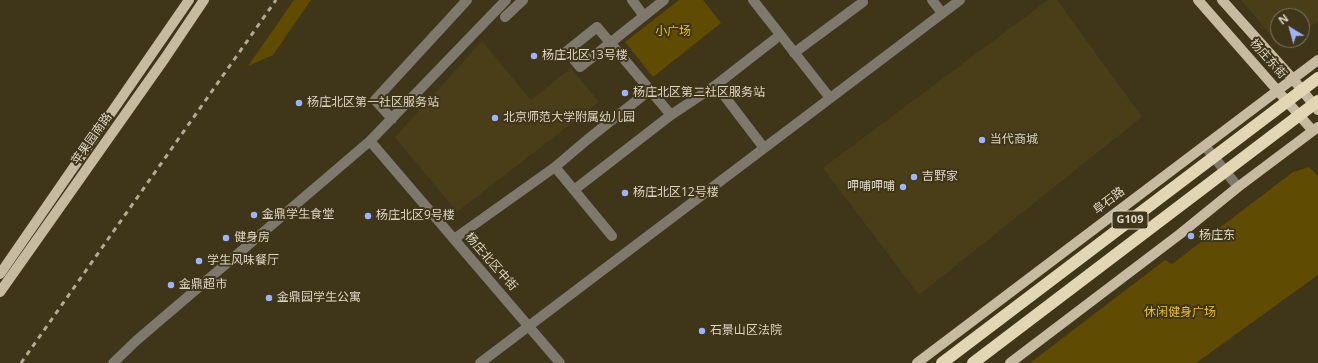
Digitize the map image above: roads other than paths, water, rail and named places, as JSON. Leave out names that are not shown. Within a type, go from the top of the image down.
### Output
[{"type":"highway","name":"G109","points":[[942,363],[1318,78]]},
{"type":"highway","name":"G109","points":[[973,363],[1318,101]]},
{"type":"main road","name":"苹果园南路","points":[[0,274],[189,0]]},
{"type":"main road","name":"苹果园南路","points":[[0,292],[165,58],[204,0]]},
{"type":"main road","name":"杨庄东街","points":[[1198,0],[1316,132]]},
{"type":"main road","name":"杨庄东街","points":[[1222,0],[1293,79],[1318,110]]},
{"type":"main road","name":"阜石路","points":[[917,363],[1318,60]]},
{"type":"main road","points":[[1010,363],[1180,234],[1238,187],[1316,132]]},
{"type":"street","points":[[392,119],[375,100],[467,0]]},
{"type":"street","points":[[113,363],[142,335],[370,141],[506,0]]},
{"type":"street","points":[[505,17],[523,0]]},
{"type":"street","points":[[632,0],[644,16]]},
{"type":"street","points":[[664,0],[610,42],[671,115]]},
{"type":"street","points":[[753,0],[830,98]]},
{"type":"street","points":[[794,53],[863,2],[862,0]]},
{"type":"street","points":[[932,0],[942,13]]},
{"type":"street","points":[[480,363],[960,0]]},
{"type":"street","points":[[574,190],[671,115],[716,85],[775,39]]},
{"type":"street","points":[[716,85],[764,148]]},
{"type":"street","points":[[454,239],[555,167],[650,90]]},
{"type":"street","name":"杨庄北区中街","points":[[370,141],[560,363]]},
{"type":"street","points":[[1205,146],[1238,187]]},
{"type":"street","points":[[555,167],[612,236]]},
{"type":"railway","points":[[21,363],[276,0]]},
{"type":"place","name":"杨庄北区13号楼","points":[[534,56]]},
{"type":"place","name":"杨庄北区第二社区服务站","points":[[625,93]]},
{"type":"place","name":"杨庄北区第一社区服务站","points":[[299,103]]},
{"type":"place","name":"北京师范大学附属幼儿园","points":[[495,118]]},
{"type":"place","name":"当代商城","points":[[982,140]]},
{"type":"place","name":"吉野家","points":[[914,177]]},
{"type":"place","name":"呷哺呷哺","points":[[903,187]]},
{"type":"place","name":"杨庄北区12号楼","points":[[625,193]]},
{"type":"place","name":"金鼎学生食堂","points":[[254,215]]},
{"type":"place","name":"杨庄北区9号楼","points":[[368,216]]},
{"type":"place","name":"杨庄东","points":[[1191,236]]},
{"type":"place","name":"健身房","points":[[226,238]]},
{"type":"place","name":"学生风味餐厅","points":[[199,261]]},
{"type":"place","name":"金鼎超市","points":[[171,285]]},
{"type":"place","name":"金鼎园学生公寓","points":[[269,298]]},
{"type":"place","name":"石景山区法院","points":[[702,331]]},
{"type":"park label","name":"小广场","points":[[673,32]]},
{"type":"park label","name":"休闲健身广场","points":[[1180,313]]}]
